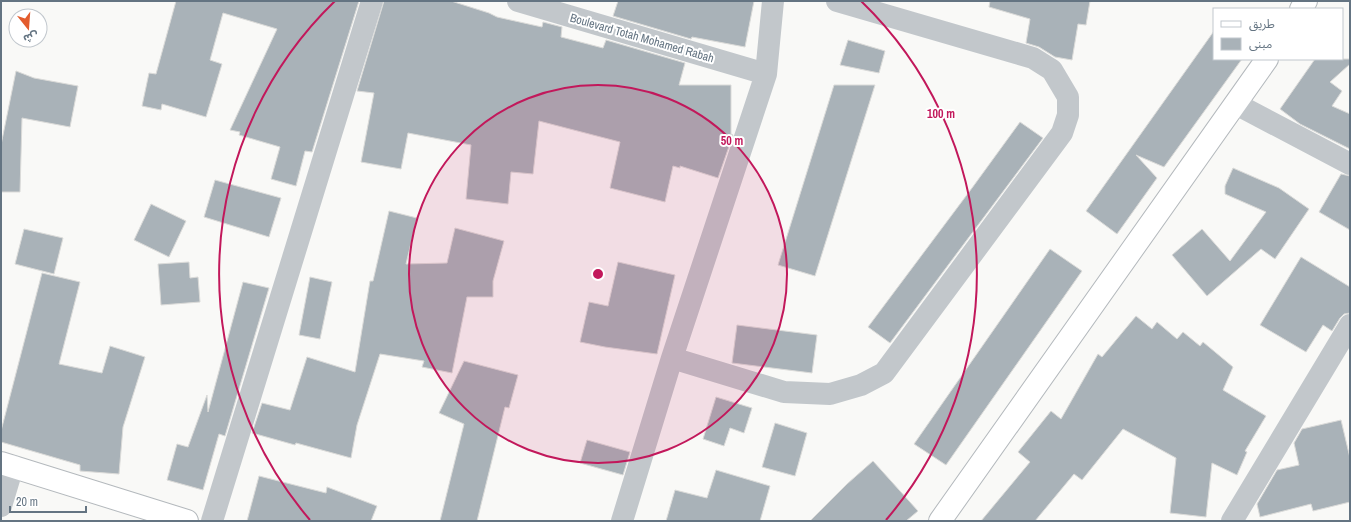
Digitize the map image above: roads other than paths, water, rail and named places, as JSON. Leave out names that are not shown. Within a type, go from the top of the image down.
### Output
[{"type":"main road","points":[[940,521],[1266,60]]},
{"type":"main road","points":[[7,464],[187,521]]},
{"type":"street","points":[[212,521],[372,1]]},
{"type":"street","name":"Boulevard Totah Mohamed Rabah","points":[[518,1],[766,74]]},
{"type":"street","points":[[622,521],[672,358],[766,74],[774,1]]},
{"type":"street","points":[[672,358],[784,392],[830,394],[862,386],[884,373],[1062,133],[1068,115],[1068,97],[1052,70],[1033,58],[837,1]]},
{"type":"street","points":[[1236,104],[1350,164]]},
{"type":"street","points":[[1232,521],[1350,325]]},
{"type":"street","points":[[1,506],[7,464]]}]
